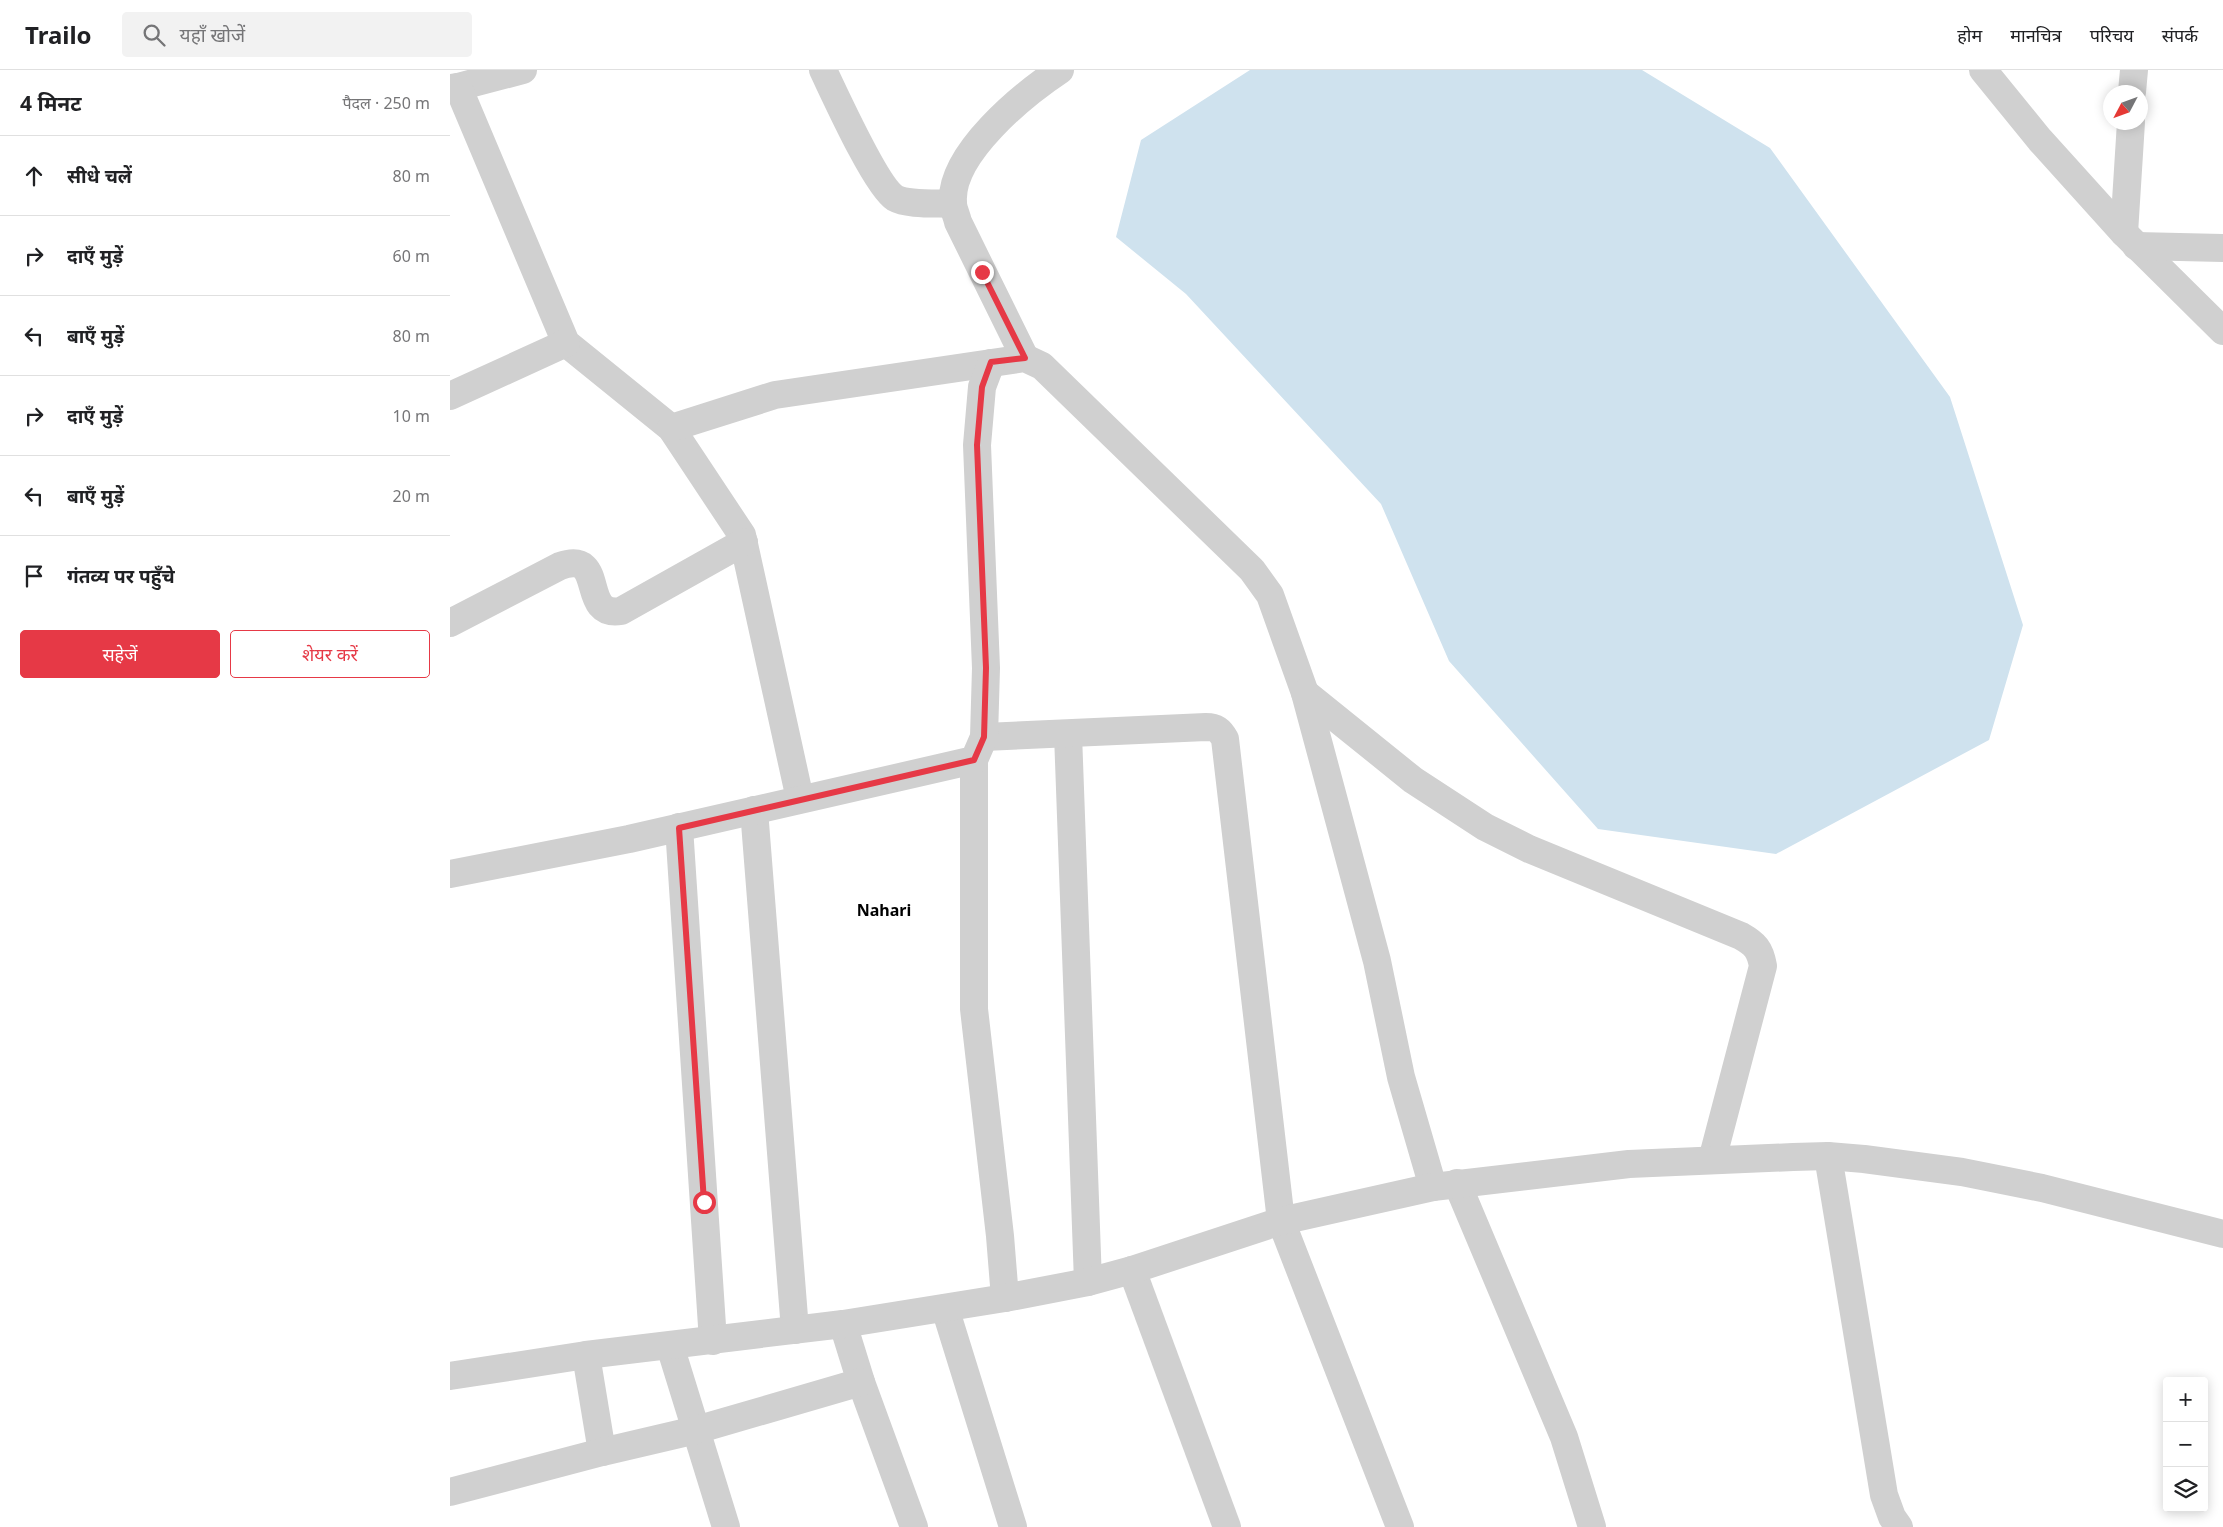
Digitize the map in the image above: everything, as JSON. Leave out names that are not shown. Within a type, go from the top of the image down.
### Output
[{"type":"street","points":[[523,70],[454,87],[566,343],[671,428],[742,535],[800,800]]},
{"type":"street","points":[[823,70],[866,155],[888,191],[904,202],[953,204]]},
{"type":"street","points":[[1025,358],[965,238],[953,204],[955,187],[972,154],[994,122],[1031,78],[1060,70]]},
{"type":"street","points":[[1983,70],[2040,140],[2130,240],[2223,331]]},
{"type":"street","points":[[2133,85],[2134,70]]},
{"type":"street","points":[[2130,240],[2131,130]]},
{"type":"street","points":[[2130,240],[2223,248]]},
{"type":"street","points":[[450,396],[566,343]]},
{"type":"street","points":[[671,428],[775,395],[1025,358],[1042,366],[1252,570],[1270,595],[1305,693],[1377,961],[1401,1076],[1445,1185],[1564,1437],[1592,1527]]},
{"type":"street","points":[[991,362],[982,387],[977,445],[986,668],[979,748],[974,1009],[1000,1236],[1005,1298]]},
{"type":"street","points":[[450,623],[560,566],[576,562],[583,564],[587,569],[599,604],[604,610],[612,612],[621,611],[744,542]]},
{"type":"street","points":[[1305,693],[1413,780],[1485,827],[1529,848],[1756,944],[1761,954],[1763,966],[1712,1160]]},
{"type":"street","points":[[450,874],[679,828],[800,800],[979,748],[1068,734],[1214,727],[1221,732],[1225,739],[1281,1221],[1400,1527]]},
{"type":"street","points":[[1068,734],[1088,1282]]},
{"type":"street","points":[[754,810],[795,1330]]},
{"type":"street","points":[[679,828],[713,1340]]},
{"type":"street","points":[[1828,1156],[1884,1495],[1892,1517],[1899,1527]]},
{"type":"street","points":[[450,1376],[586,1355],[843,1324],[1005,1298],[1088,1282],[1132,1270],[1281,1221],[1445,1185],[1629,1164],[1828,1156],[1962,1172],[2016,1183],[2223,1234]]},
{"type":"street","points":[[1132,1270],[1227,1527]]},
{"type":"street","points":[[944,1308],[1013,1527]]},
{"type":"street","points":[[843,1324],[861,1382],[914,1527]]},
{"type":"street","points":[[670,1346],[726,1527]]},
{"type":"street","points":[[586,1355],[602,1452]]},
{"type":"street","points":[[450,1492],[602,1452],[696,1430],[861,1382]]},
{"type":"water","points":[[1250,70],[1642,70],[1770,148],[1950,397],[2023,625],[1989,740],[1776,854],[1598,829],[1449,661],[1381,504],[1186,294],[1116,237],[1141,140]]},
{"type":"district","name":"Nahari","points":[[884,910]]},
{"type":"route","points":[[704,1202],[679,828],[974,760],[984,737],[986,668],[977,445],[982,387],[991,362],[1025,358],[982,272]]}]
